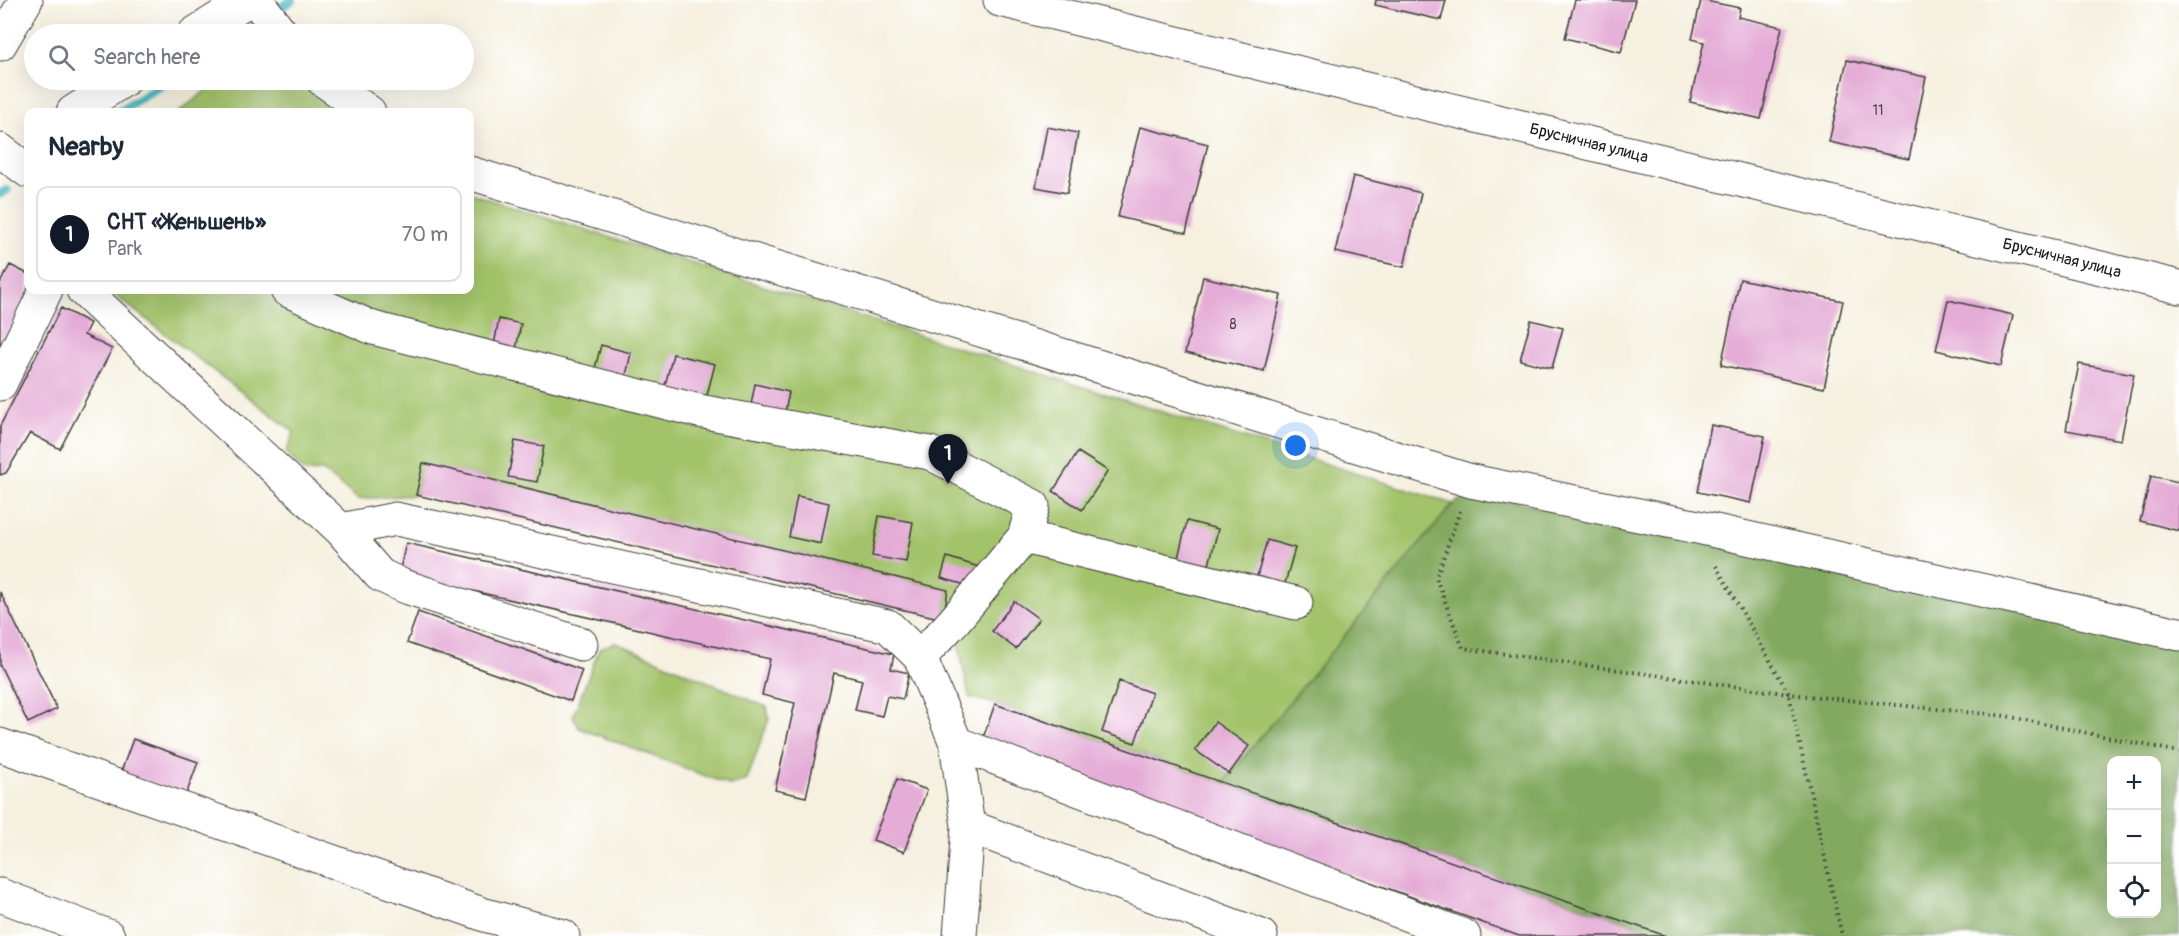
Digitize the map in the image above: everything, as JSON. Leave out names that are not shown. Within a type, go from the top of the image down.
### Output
[{"type":"street","points":[[0,44],[26,0]]},
{"type":"street","points":[[210,24],[248,0]]},
{"type":"street","points":[[256,0],[274,24]]},
{"type":"street","name":"Брусничная улица","points":[[1000,0],[2179,286]]},
{"type":"street","points":[[79,108],[108,90]]},
{"type":"street","points":[[337,90],[363,108]]},
{"type":"street","points":[[474,174],[1471,481],[1693,526],[2179,634]]},
{"type":"street","points":[[0,384],[44,294]]},
{"type":"street","points":[[87,294],[341,530],[380,575],[403,586],[581,645]]},
{"type":"street","points":[[296,294],[374,328],[699,411],[930,453],[1033,506],[1024,537],[954,621],[920,657]]},
{"type":"street","points":[[341,530],[396,519],[888,626],[920,657],[956,743],[968,826],[960,936]]},
{"type":"street","points":[[1024,537],[1296,603]]},
{"type":"street","points":[[956,743],[1464,936]]},
{"type":"street","points":[[0,745],[485,915],[563,936]]},
{"type":"street","points":[[968,826],[1261,936]]},
{"type":"street","points":[[0,895],[104,935]]},
{"type":"path","points":[[1471,481],[1437,578],[1463,648],[1789,694],[2006,716],[2179,752]]},
{"type":"path","points":[[1693,526],[1789,694],[1842,936]]},
{"type":"green space","points":[[206,90],[315,90],[341,108],[184,108]]},
{"type":"green space","points":[[474,194],[1453,504],[1223,783],[969,697],[954,622],[943,619],[948,590],[424,464],[416,495],[358,499],[323,471],[304,472],[286,453],[294,432],[113,294],[474,294]]},
{"type":"green space","points":[[1472,492],[2179,643],[2179,936],[1667,936],[1223,783],[1453,504]]},
{"type":"green space","points":[[615,642],[767,707],[769,719],[747,780],[732,786],[579,728],[573,716],[599,649]]},
{"type":"building","points":[[1376,0],[1446,0],[1441,20],[1375,5]]},
{"type":"building","points":[[1575,0],[1635,0],[1621,52],[1565,38]]},
{"type":"building","points":[[1701,0],[1740,8],[1738,17],[1782,27],[1761,119],[1690,102],[1704,42],[1692,39]]},
{"type":"building","points":[[1847,60],[1926,77],[1909,159],[1829,142]]},
{"type":"building","points":[[1047,127],[1078,133],[1067,193],[1036,187]]},
{"type":"building","points":[[1140,127],[1208,144],[1186,233],[1118,217]]},
{"type":"building","points":[[1353,176],[1421,193],[1404,267],[1335,252]]},
{"type":"building","points":[[10,265],[24,272],[24,294],[26,294],[0,357],[0,283]]},
{"type":"building","points":[[1203,277],[1281,295],[1264,371],[1185,353]]},
{"type":"building","points":[[1740,279],[1843,301],[1824,388],[1721,365]]},
{"type":"building","points":[[1948,300],[2013,315],[2001,366],[1936,350]]},
{"type":"building","points":[[61,308],[90,323],[84,335],[112,349],[60,449],[30,433],[6,473],[0,475],[0,426]]},
{"type":"building","points":[[499,319],[521,324],[515,354],[493,350]]},
{"type":"building","points":[[1531,320],[1563,328],[1552,368],[1520,360]]},
{"type":"building","points":[[601,345],[631,353],[625,380],[594,372]]},
{"type":"building","points":[[673,354],[715,364],[705,403],[663,393]]},
{"type":"building","points":[[2079,364],[2134,374],[2121,440],[2066,430]]},
{"type":"building","points":[[755,384],[789,392],[784,417],[750,410]]},
{"type":"building","points":[[1711,425],[1765,436],[1751,503],[1698,492]]},
{"type":"building","points":[[515,441],[544,446],[537,482],[508,477]]},
{"type":"building","points":[[1078,452],[1108,471],[1082,510],[1053,491]]},
{"type":"building","points":[[423,463],[948,590],[943,619],[416,495]]},
{"type":"building","points":[[2151,476],[2179,482],[2179,531],[2140,521]]},
{"type":"building","points":[[797,496],[829,503],[821,544],[789,537]]},
{"type":"building","points":[[879,516],[913,522],[906,562],[872,556]]},
{"type":"building","points":[[1187,521],[1218,529],[1208,569],[1177,562]]},
{"type":"building","points":[[1267,540],[1295,548],[1284,587],[1256,580]]},
{"type":"building","points":[[406,543],[894,654],[891,669],[909,673],[903,699],[887,696],[882,716],[855,710],[862,680],[834,673],[806,797],[775,790],[795,703],[762,695],[770,659],[399,574]]},
{"type":"building","points":[[947,557],[979,567],[973,587],[941,578]]},
{"type":"building","points":[[0,592],[57,709],[28,723],[0,665]]},
{"type":"building","points":[[1014,601],[1039,619],[1016,649],[992,631]]},
{"type":"building","points":[[418,612],[582,670],[571,701],[407,643]]},
{"type":"building","points":[[1119,681],[1152,693],[1135,743],[1102,732]]},
{"type":"building","points":[[995,704],[1666,936],[1519,936],[982,741]]},
{"type":"building","points":[[1215,722],[1249,746],[1229,774],[1195,750]]},
{"type":"building","points":[[133,739],[198,762],[186,795],[121,772]]},
{"type":"building","points":[[897,779],[927,790],[904,852],[873,840]]},
{"type":"waterway","points":[[283,6],[292,0]]},
{"type":"waterway","points":[[124,108],[154,90]]},
{"type":"waterway","points":[[0,194],[7,190]]},
{"type":"place","name":"СНТ «Женьшень»","points":[[948,484]]}]
